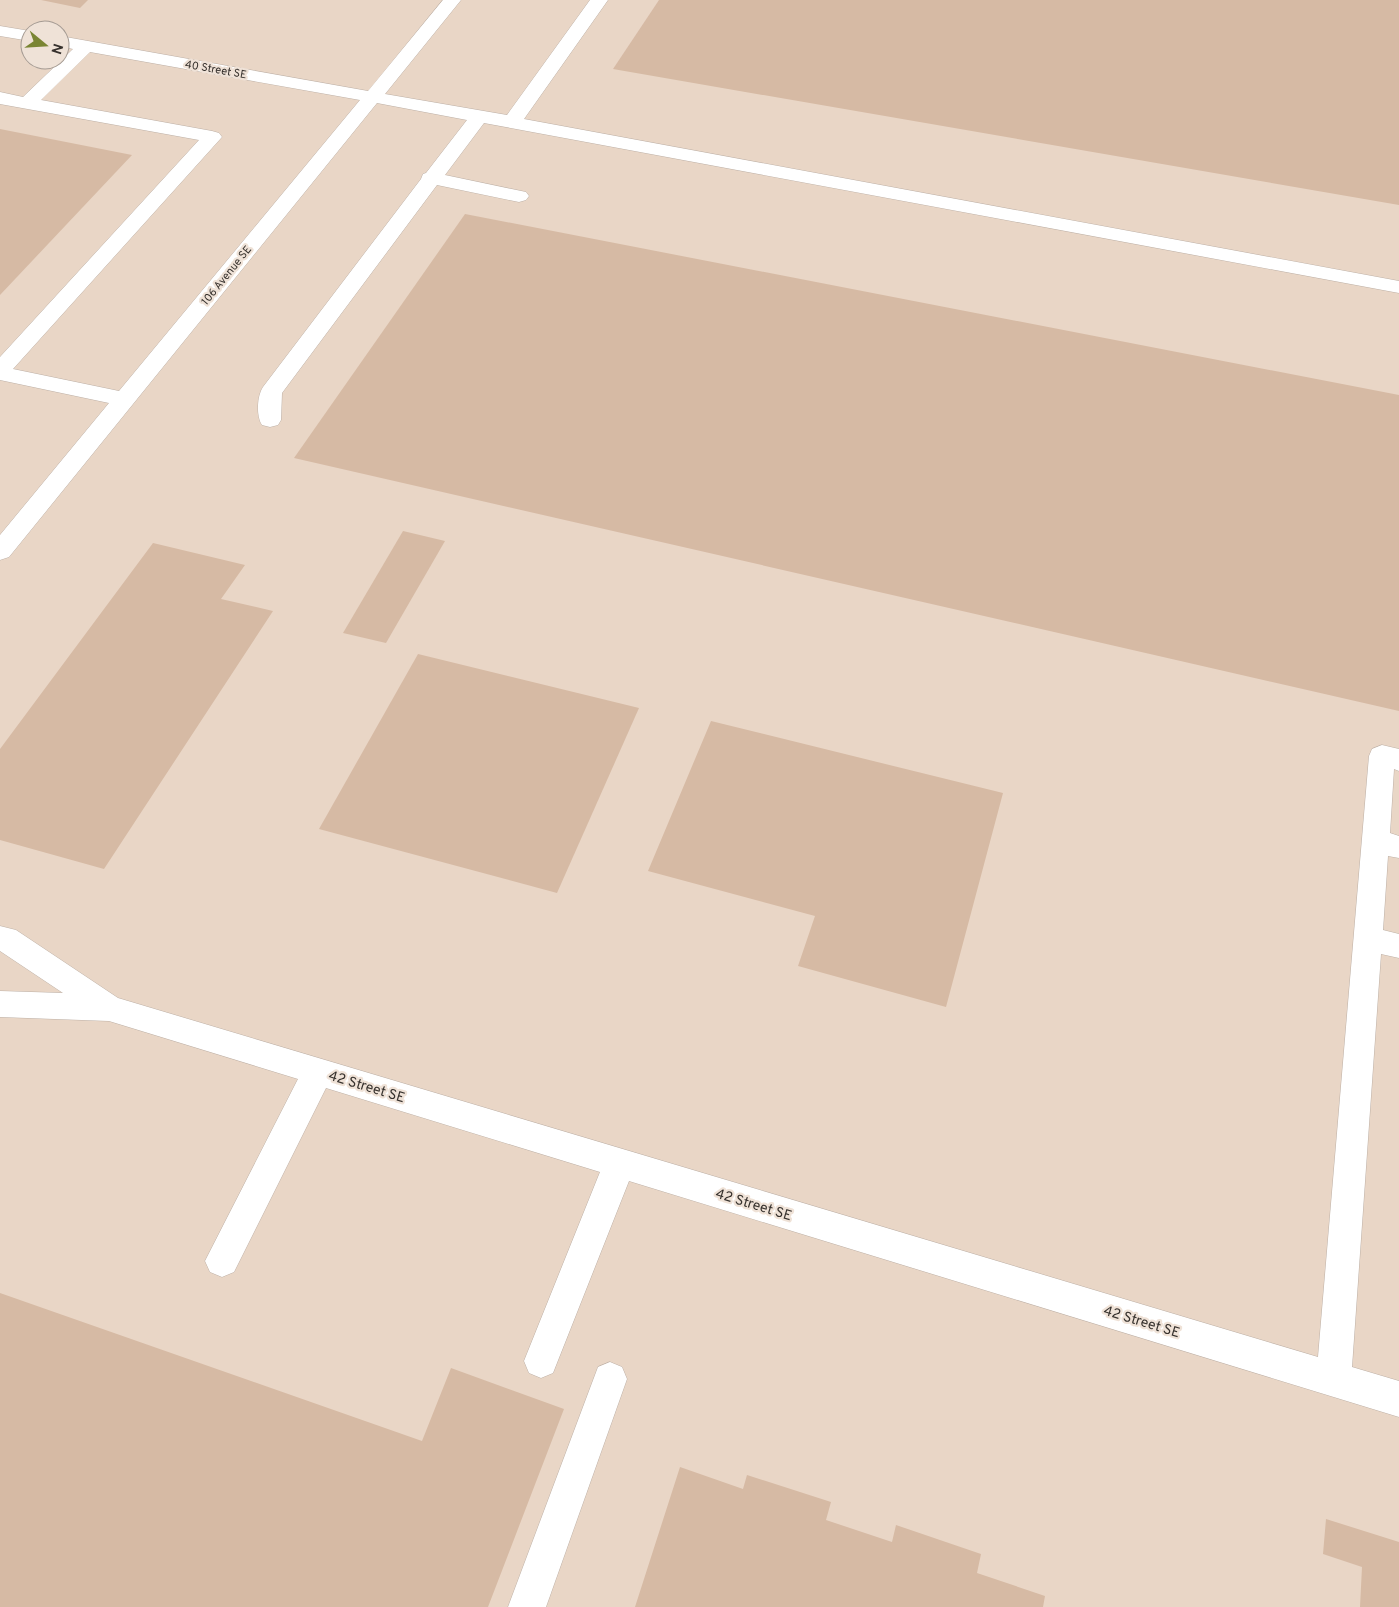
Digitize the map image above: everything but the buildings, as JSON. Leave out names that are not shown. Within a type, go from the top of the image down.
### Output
[{"type":"street","name":"106 Avenue SE","points":[[0,551],[452,0]]},
{"type":"street","points":[[512,122],[599,0]]},
{"type":"street","points":[[0,30],[20,34]]},
{"type":"street","name":"40 Street SE","points":[[70,43],[512,122],[1399,287]]},
{"type":"street","points":[[27,103],[86,46]]},
{"type":"street","points":[[0,98],[212,137],[0,372],[124,399]]},
{"type":"street","points":[[270,420],[271,392],[430,178],[479,116]]},
{"type":"street","points":[[430,178],[519,196]]},
{"type":"street","points":[[1334,1379],[1368,939],[1387,844],[1382,756],[1399,760]]},
{"type":"street","name":"42 Street SE","points":[[0,938],[6,940],[109,1008]]},
{"type":"street","points":[[1368,939],[1399,946]]},
{"type":"street","name":"42 Street SE","points":[[0,1004],[109,1008],[1399,1399]]},
{"type":"street","points":[[222,1261],[318,1072]]},
{"type":"street","points":[[541,1360],[620,1163]]},
{"type":"street","points":[[527,1607],[610,1379]]},
{"type":"shaded area","points":[[0,0],[1399,0],[1399,1607],[0,1607]]}]
